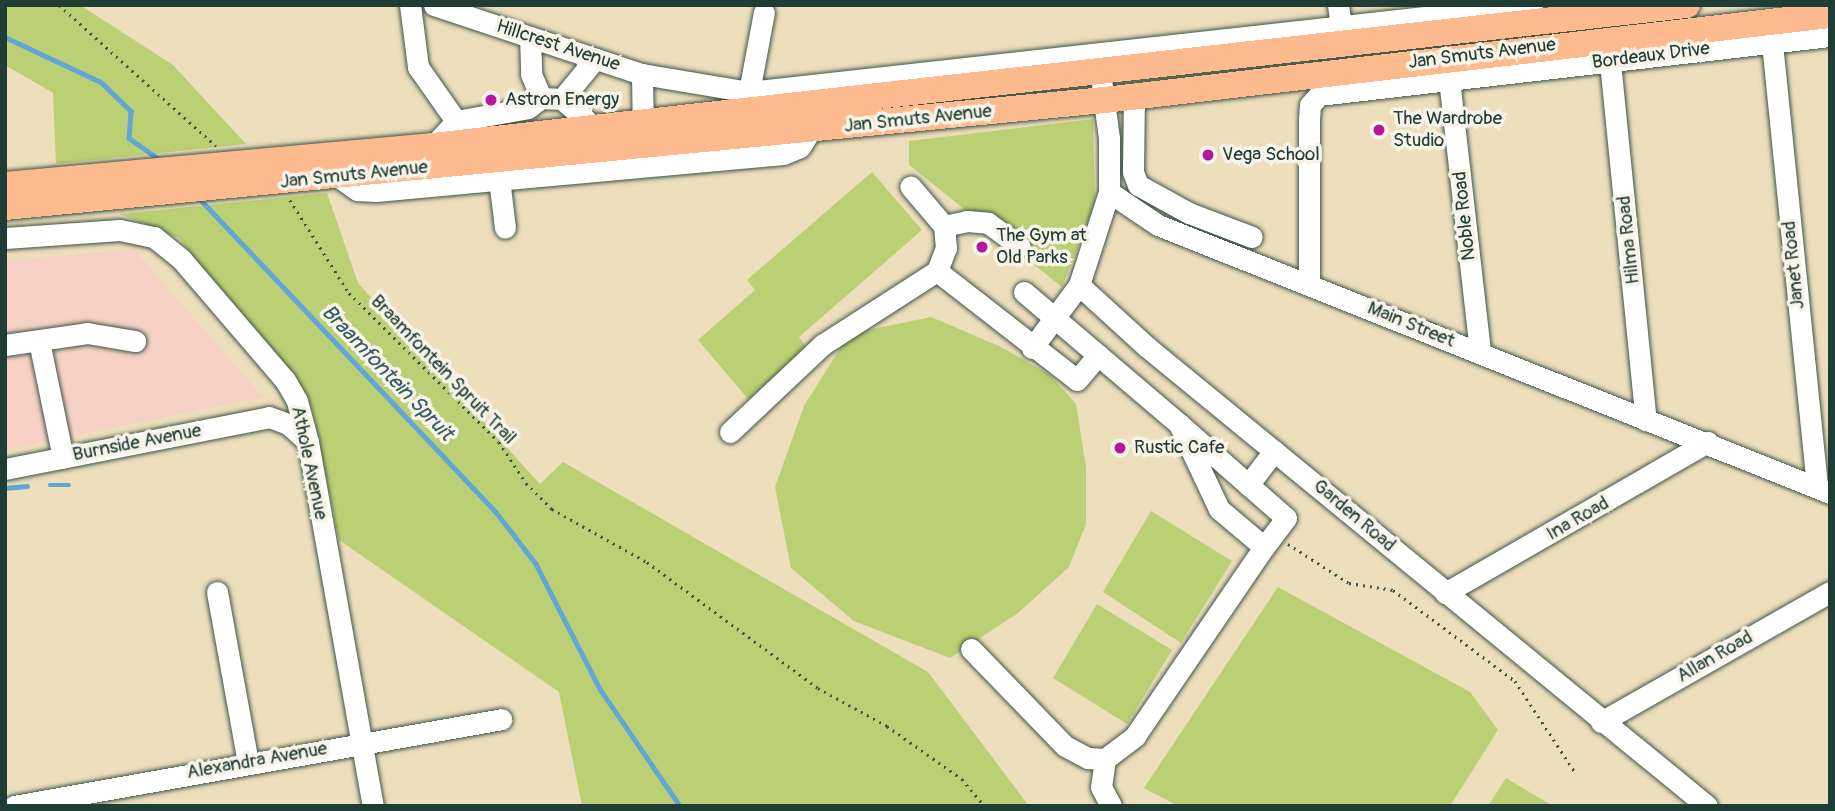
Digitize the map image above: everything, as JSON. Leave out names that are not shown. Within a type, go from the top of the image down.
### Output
[{"type":"main road","name":"Jan Smuts Avenue","points":[[810,118],[1099,74],[1687,5]]},
{"type":"main road","name":"Jan Smuts Avenue","points":[[230,171],[279,183],[642,135],[810,118],[1105,100],[1830,15]]},
{"type":"main road","name":"Jan Smuts Avenue","points":[[5,206],[230,171],[433,146],[595,128],[642,135]]},
{"type":"main road","name":"Jan Smuts Avenue","points":[[5,185],[139,184]]},
{"type":"street","points":[[410,5],[418,67],[456,121]]},
{"type":"street","name":"Hillcrest Avenue","points":[[434,5],[642,74],[749,92]]},
{"type":"street","points":[[764,12],[749,92],[1340,16],[1532,5]]},
{"type":"street","name":"Bordeaux Drive","points":[[1309,283],[1310,105],[1325,93],[1830,36]]},
{"type":"street","points":[[530,37],[531,74],[552,99],[595,128]]},
{"type":"street","name":"Janet Road","points":[[1772,43],[1823,490]]},
{"type":"street","points":[[433,146],[456,121],[528,108],[552,99],[595,59]]},
{"type":"street","name":"Hilma Road","points":[[1610,62],[1646,420]]},
{"type":"street","name":"Hillcrest Avenue","points":[[642,74],[642,135]]},
{"type":"street","points":[[1032,348],[1056,320],[1079,285],[1109,192],[1105,100],[1099,74]]},
{"type":"street","name":"Noble Road","points":[[1449,79],[1480,353]]},
{"type":"street","points":[[1134,96],[1135,179],[1147,193],[1189,213],[1252,237]]},
{"type":"street","points":[[337,176],[357,190],[376,191],[783,154],[800,147],[810,118]]},
{"type":"street","points":[[499,179],[505,228]]},
{"type":"street","points":[[730,432],[822,345],[937,271],[946,248],[944,226],[910,186]]},
{"type":"street","name":"Main Street","points":[[1109,192],[1142,216],[1181,234],[1823,490]]},
{"type":"street","points":[[1181,234],[1189,213]]},
{"type":"street","points":[[944,226],[967,221],[988,223],[1020,246]]},
{"type":"street","name":"Athole Avenue","points":[[5,237],[120,230],[154,237],[183,260],[285,380],[297,401],[308,442],[373,806]]},
{"type":"street","points":[[937,271],[1032,348],[1077,380],[1098,355]]},
{"type":"street","name":"Garden Road","points":[[1079,285],[1445,593],[1707,806]]},
{"type":"street","points":[[971,649],[1065,746],[1088,758],[1105,759],[1135,736],[1286,518],[1024,292]]},
{"type":"street","points":[[5,345],[86,333],[135,341]]},
{"type":"street","points":[[39,341],[63,458]]},
{"type":"street","points":[[285,380],[279,403],[269,417],[288,424],[308,442]]},
{"type":"street","name":"Burnside Avenue","points":[[5,469],[269,417]]},
{"type":"street","points":[[1179,424],[1219,509],[1268,541]]},
{"type":"street","name":"Ina Road","points":[[1445,593],[1708,442]]},
{"type":"street","points":[[1248,485],[1274,451]]},
{"type":"street","points":[[217,592],[248,762]]},
{"type":"street","name":"Allan Road","points":[[1601,722],[1830,592]]},
{"type":"street","name":"Alexandra Avenue","points":[[14,806],[248,762],[501,719]]},
{"type":"street","points":[[1105,759],[1101,786],[1111,806]]},
{"type":"path","points":[[59,5],[230,171]]},
{"type":"path","name":"Braamfontein Spruit Trail","points":[[279,183],[349,293],[499,442],[526,483],[552,509],[647,562],[818,688],[887,726],[962,779],[985,806]]},
{"type":"path","points":[[1268,541],[1349,583],[1393,590],[1515,681],[1575,772]]},
{"type":"shaded area","points":[[133,249],[263,397],[5,450],[5,261]]},
{"type":"green space","points":[[5,5],[80,5],[173,65],[246,144],[56,164],[53,93],[5,65]]},
{"type":"green space","points":[[1093,119],[1095,204],[1062,287],[909,165],[909,141]]},
{"type":"green space","points":[[872,172],[922,230],[799,337],[807,348],[748,399],[698,340],[755,290],[747,280]]},
{"type":"green space","points":[[327,193],[358,283],[540,484],[563,462],[928,672],[1029,806],[582,806],[559,692],[339,540],[312,408],[179,238],[120,214]]},
{"type":"green space","points":[[931,317],[1001,347],[1050,375],[1076,404],[1086,467],[1086,524],[1069,567],[1018,613],[950,658],[854,621],[791,568],[775,487],[804,406],[849,334]]},
{"type":"green space","points":[[1151,511],[1232,561],[1181,643],[1103,592]]},
{"type":"green space","points":[[1278,587],[1470,692],[1498,730],[1450,806],[1178,806],[1144,788]]},
{"type":"green space","points":[[1097,604],[1172,650],[1127,724],[1053,678]]},
{"type":"green space","points":[[1506,778],[1553,806],[1488,806]]},
{"type":"waterway","name":"Braamfontein Spruit","points":[[5,37],[101,82],[131,111],[129,138],[160,160]]},
{"type":"waterway","name":"Braamfontein Spruit","points":[[199,198],[496,512],[536,564],[600,689],[680,806]]},
{"type":"waterway","points":[[50,485],[69,485]]},
{"type":"waterway","points":[[5,488],[27,486]]},
{"type":"place","name":"Astron Energy","points":[[491,100]]},
{"type":"place","name":"The Wardrobe Studio","points":[[1379,130]]},
{"type":"place","name":"Vega School","points":[[1208,155]]},
{"type":"place","name":"The Gym at Old Parks","points":[[982,247]]},
{"type":"place","name":"Rustic Cafe","points":[[1120,448]]}]
